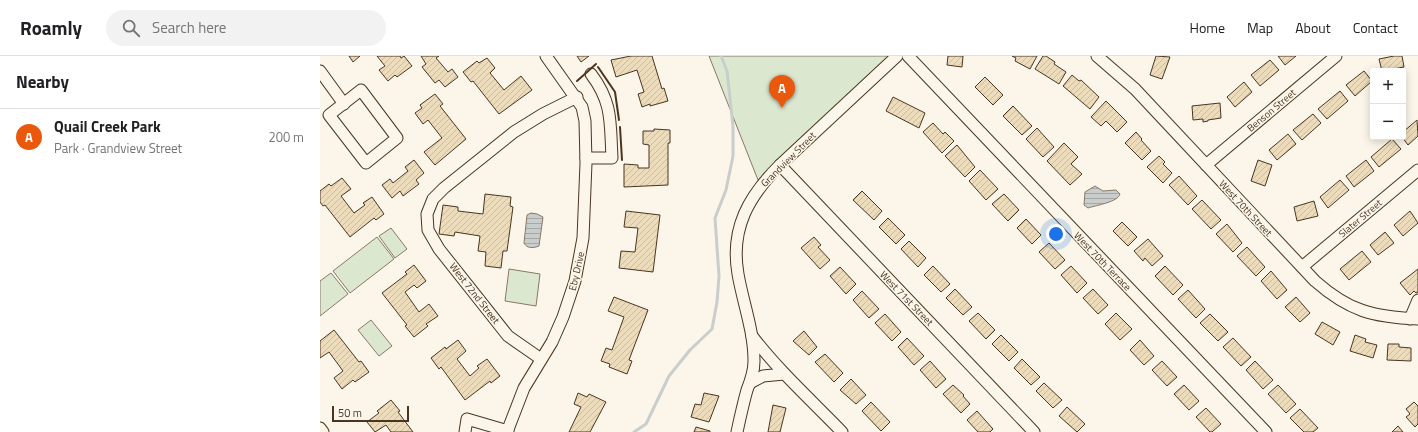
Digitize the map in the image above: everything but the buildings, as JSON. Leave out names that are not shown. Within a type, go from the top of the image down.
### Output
[{"type":"street","name":"Eby Drive","points":[[507,432],[524,388],[552,342],[575,281],[583,238],[586,158],[585,121],[582,107],[577,97],[546,56]]},
{"type":"street","name":"Grandview Street","points":[[737,432],[754,362],[752,336],[738,275],[736,259],[737,237],[740,223],[749,202],[765,180],[897,56]]},
{"type":"street","name":"West 70th Terrace","points":[[908,56],[1266,432]]},
{"type":"street","name":"Benson Street","points":[[1206,165],[1336,56]]},
{"type":"street","name":"West 70th Street","points":[[1103,58],[1135,89],[1302,267],[1333,296],[1353,308],[1374,314],[1414,319]]},
{"type":"street","points":[[320,71],[344,104]]},
{"type":"street","points":[[586,158],[612,158],[608,103],[601,87],[591,74]]},
{"type":"street","points":[[361,90],[397,138],[366,163],[329,115],[344,104],[361,90]]},
{"type":"street","name":"West 72nd Street","points":[[541,360],[508,336],[440,249],[428,230],[428,214],[433,199],[444,188],[514,132],[543,114],[577,97]]},
{"type":"street","name":"West 71st Street","points":[[780,165],[1034,432]]},
{"type":"street","name":"Slater Street","points":[[1302,267],[1418,170]]},
{"type":"street","points":[[1414,319],[1418,300]]},
{"type":"street","points":[[752,336],[784,374],[795,383],[842,432]]},
{"type":"street","points":[[750,383],[763,376],[784,374]]},
{"type":"street","points":[[465,432],[467,419],[507,432]]},
{"type":"street","points":[[320,428],[323,432]]},
{"type":"green space","points":[[709,56],[889,56],[758,180]]},
{"type":"green space","points":[[391,228],[407,249],[395,258],[379,236]]},
{"type":"green space","points":[[377,237],[394,259],[350,293],[333,271]]},
{"type":"green space","points":[[509,269],[540,274],[536,306],[505,301]]},
{"type":"green space","points":[[331,273],[348,294],[320,316],[320,281]]},
{"type":"green space","points":[[371,320],[392,346],[379,356],[358,330]]},
{"type":"shaded area","points":[[1095,186],[1103,191],[1116,190],[1120,194],[1111,201],[1088,208],[1084,205],[1085,192]]},
{"type":"shaded area","points":[[531,213],[543,217],[539,246],[533,248],[525,245],[524,243],[527,215]]},
{"type":"waterway","points":[[634,432],[646,424],[669,376],[690,350],[712,329],[717,302],[719,276],[715,218],[726,190],[733,156],[733,126],[727,71],[721,56]]},
{"type":"wall","points":[[577,81],[596,64]]},
{"type":"wall","points":[[598,67],[615,92],[619,120]]},
{"type":"wall","points":[[620,127],[622,160]]},
{"type":"place","name":"Quail Creek Park","points":[[782,108]]}]
